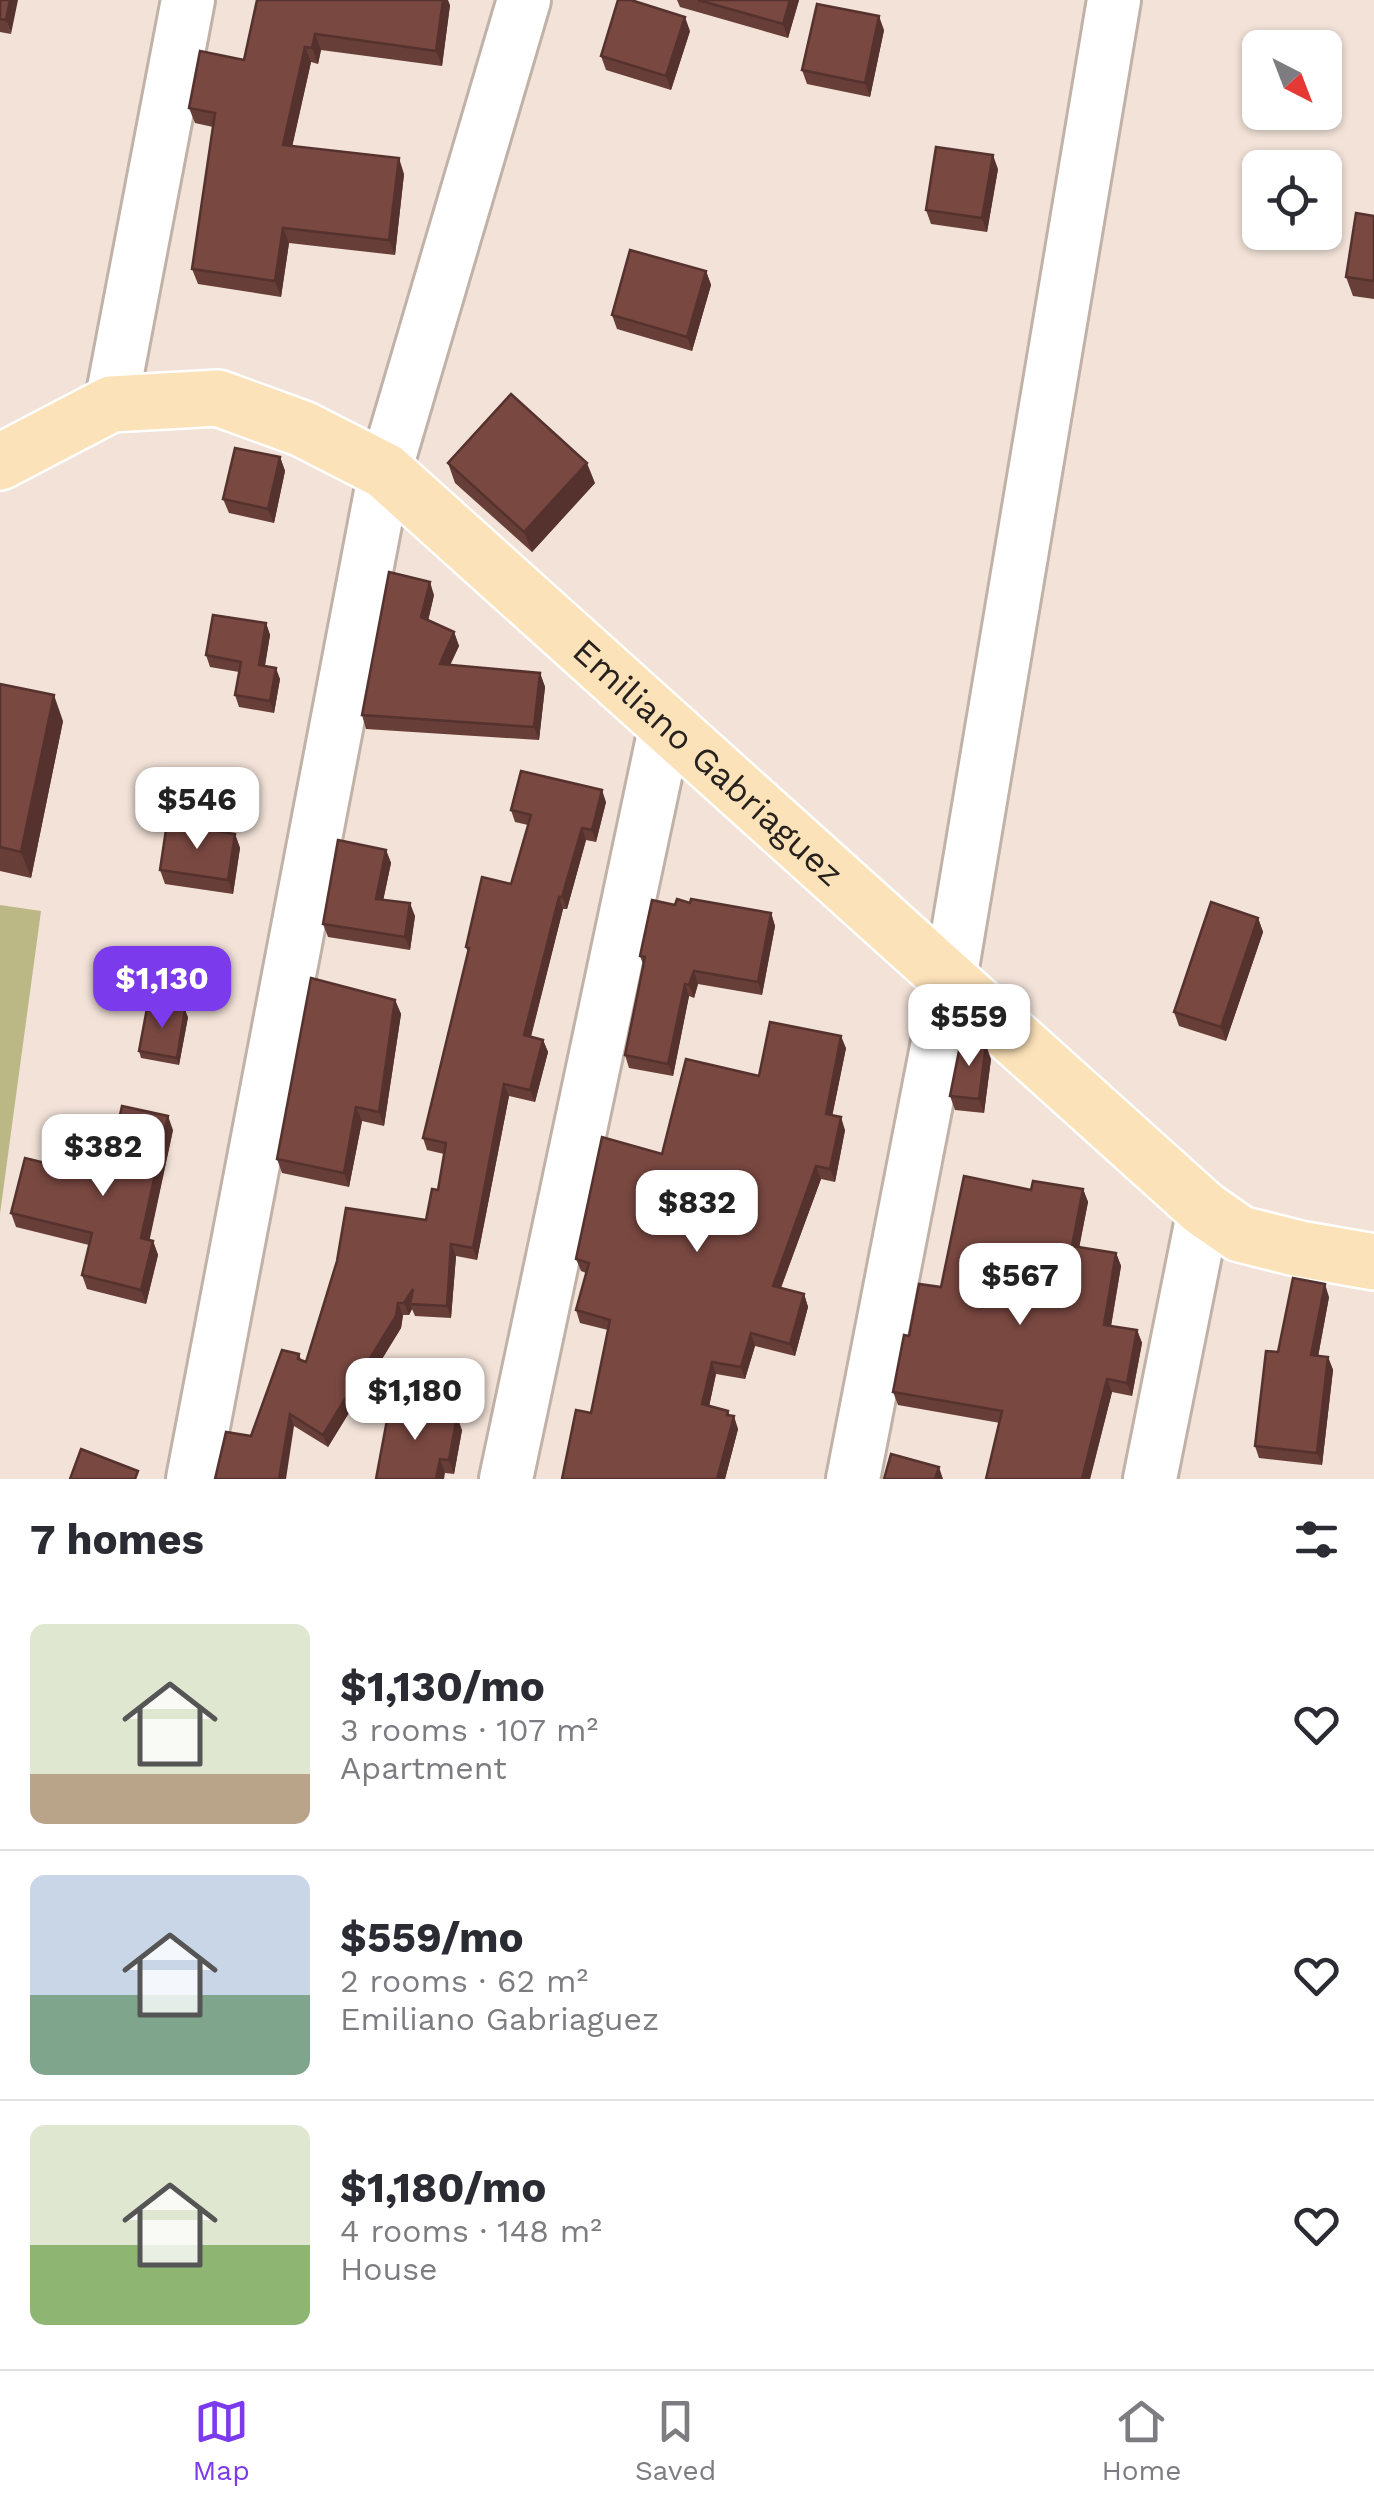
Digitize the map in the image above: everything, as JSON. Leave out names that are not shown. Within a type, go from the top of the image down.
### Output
[{"type":"main road","name":"Emiliano Gabriaguez","points":[[0,462],[111,404],[218,398],[304,429],[385,470],[1204,1209],[1240,1234],[1374,1262]]},
{"type":"street","points":[[111,404],[188,0]]},
{"type":"street","points":[[193,1479],[385,470],[524,0]]},
{"type":"street","points":[[853,1479],[950,980],[1114,0]]},
{"type":"street","points":[[506,1479],[666,724]]},
{"type":"street","points":[[1150,1479],[1204,1209]]},
{"type":"shaded area","points":[[0,905],[41,911],[0,1214]]},
{"type":"building","points":[[0,0],[10,0],[6,20],[0,19]]},
{"type":"building","points":[[257,0],[443,0],[436,51],[315,34],[312,48],[305,47],[283,145],[399,158],[389,240],[283,228],[275,281],[192,269],[215,113],[189,108],[200,51],[244,60]]},
{"type":"building","points":[[618,0],[631,0],[685,17],[666,76],[601,56]]},
{"type":"building","points":[[698,0],[790,0],[783,24]]},
{"type":"building","points":[[817,4],[879,16],[865,83],[802,70]]},
{"type":"building","points":[[936,147],[993,155],[982,218],[926,210]]},
{"type":"building","points":[[1356,213],[1374,216],[1374,281],[1346,277]]},
{"type":"building","points":[[630,250],[706,271],[687,337],[612,315]]},
{"type":"building","points":[[511,394],[587,463],[524,532],[448,463]]},
{"type":"building","points":[[235,448],[280,457],[268,509],[223,499]]},
{"type":"building","points":[[389,572],[430,582],[421,617],[454,632],[440,664],[540,673],[534,727],[362,715]]},
{"type":"building","points":[[213,615],[266,623],[259,665],[276,668],[270,701],[235,695],[241,662],[206,655]]},
{"type":"building","points":[[0,684],[54,695],[21,852],[0,847]]},
{"type":"building","points":[[521,771],[602,790],[592,830],[582,828],[559,897],[524,1035],[543,1040],[530,1090],[504,1084],[473,1248],[451,1244],[447,1306],[410,1304],[413,1289],[404,1303],[398,1303],[396,1316],[323,1435],[290,1414],[279,1479],[215,1479],[226,1432],[251,1436],[282,1350],[299,1354],[298,1359],[306,1362],[337,1261],[346,1208],[426,1220],[432,1189],[438,1190],[446,1143],[423,1138],[482,877],[511,884],[531,815],[511,810]]},
{"type":"building","points":[[167,823],[235,834],[228,880],[160,870]]},
{"type":"building","points":[[338,840],[386,850],[376,899],[410,903],[405,937],[323,924]]},
{"type":"building","points":[[677,899],[771,913],[758,982],[694,971],[689,985],[685,984],[668,1064],[625,1055],[652,900],[675,905]]},
{"type":"building","points":[[1211,902],[1258,918],[1221,1027],[1174,1012]]},
{"type":"building","points":[[311,978],[395,1000],[379,1112],[356,1107],[344,1173],[277,1159]]},
{"type":"building","points":[[148,1003],[185,1010],[177,1058],[139,1051]]},
{"type":"building","points":[[770,1022],[841,1036],[826,1114],[841,1117],[830,1169],[816,1166],[773,1286],[804,1294],[790,1344],[751,1333],[741,1367],[712,1362],[702,1404],[734,1416],[717,1479],[562,1479],[576,1410],[591,1413],[610,1320],[576,1310],[589,1263],[576,1259],[602,1137],[662,1154],[686,1059],[759,1076]]},
{"type":"building","points":[[962,1036],[978,1038],[986,1045],[979,1099],[950,1096]]},
{"type":"building","points":[[122,1106],[168,1116],[141,1238],[153,1241],[141,1290],[82,1275],[92,1233],[11,1213],[25,1158],[106,1178]]},
{"type":"building","points":[[964,1176],[1031,1190],[1033,1181],[1083,1189],[1072,1246],[1116,1253],[1104,1325],[1137,1330],[1127,1383],[1107,1379],[1082,1479],[986,1479],[1002,1411],[893,1392],[919,1284],[941,1287]]},
{"type":"building","points":[[1293,1278],[1325,1284],[1311,1355],[1328,1357],[1317,1453],[1255,1446],[1266,1351],[1278,1352]]},
{"type":"building","points":[[390,1404],[457,1416],[449,1460],[440,1459],[436,1479],[376,1479]]},
{"type":"building","points":[[81,1449],[138,1471],[135,1479],[70,1479]]},
{"type":"building","points":[[891,1454],[939,1467],[935,1479],[884,1479]]}]
